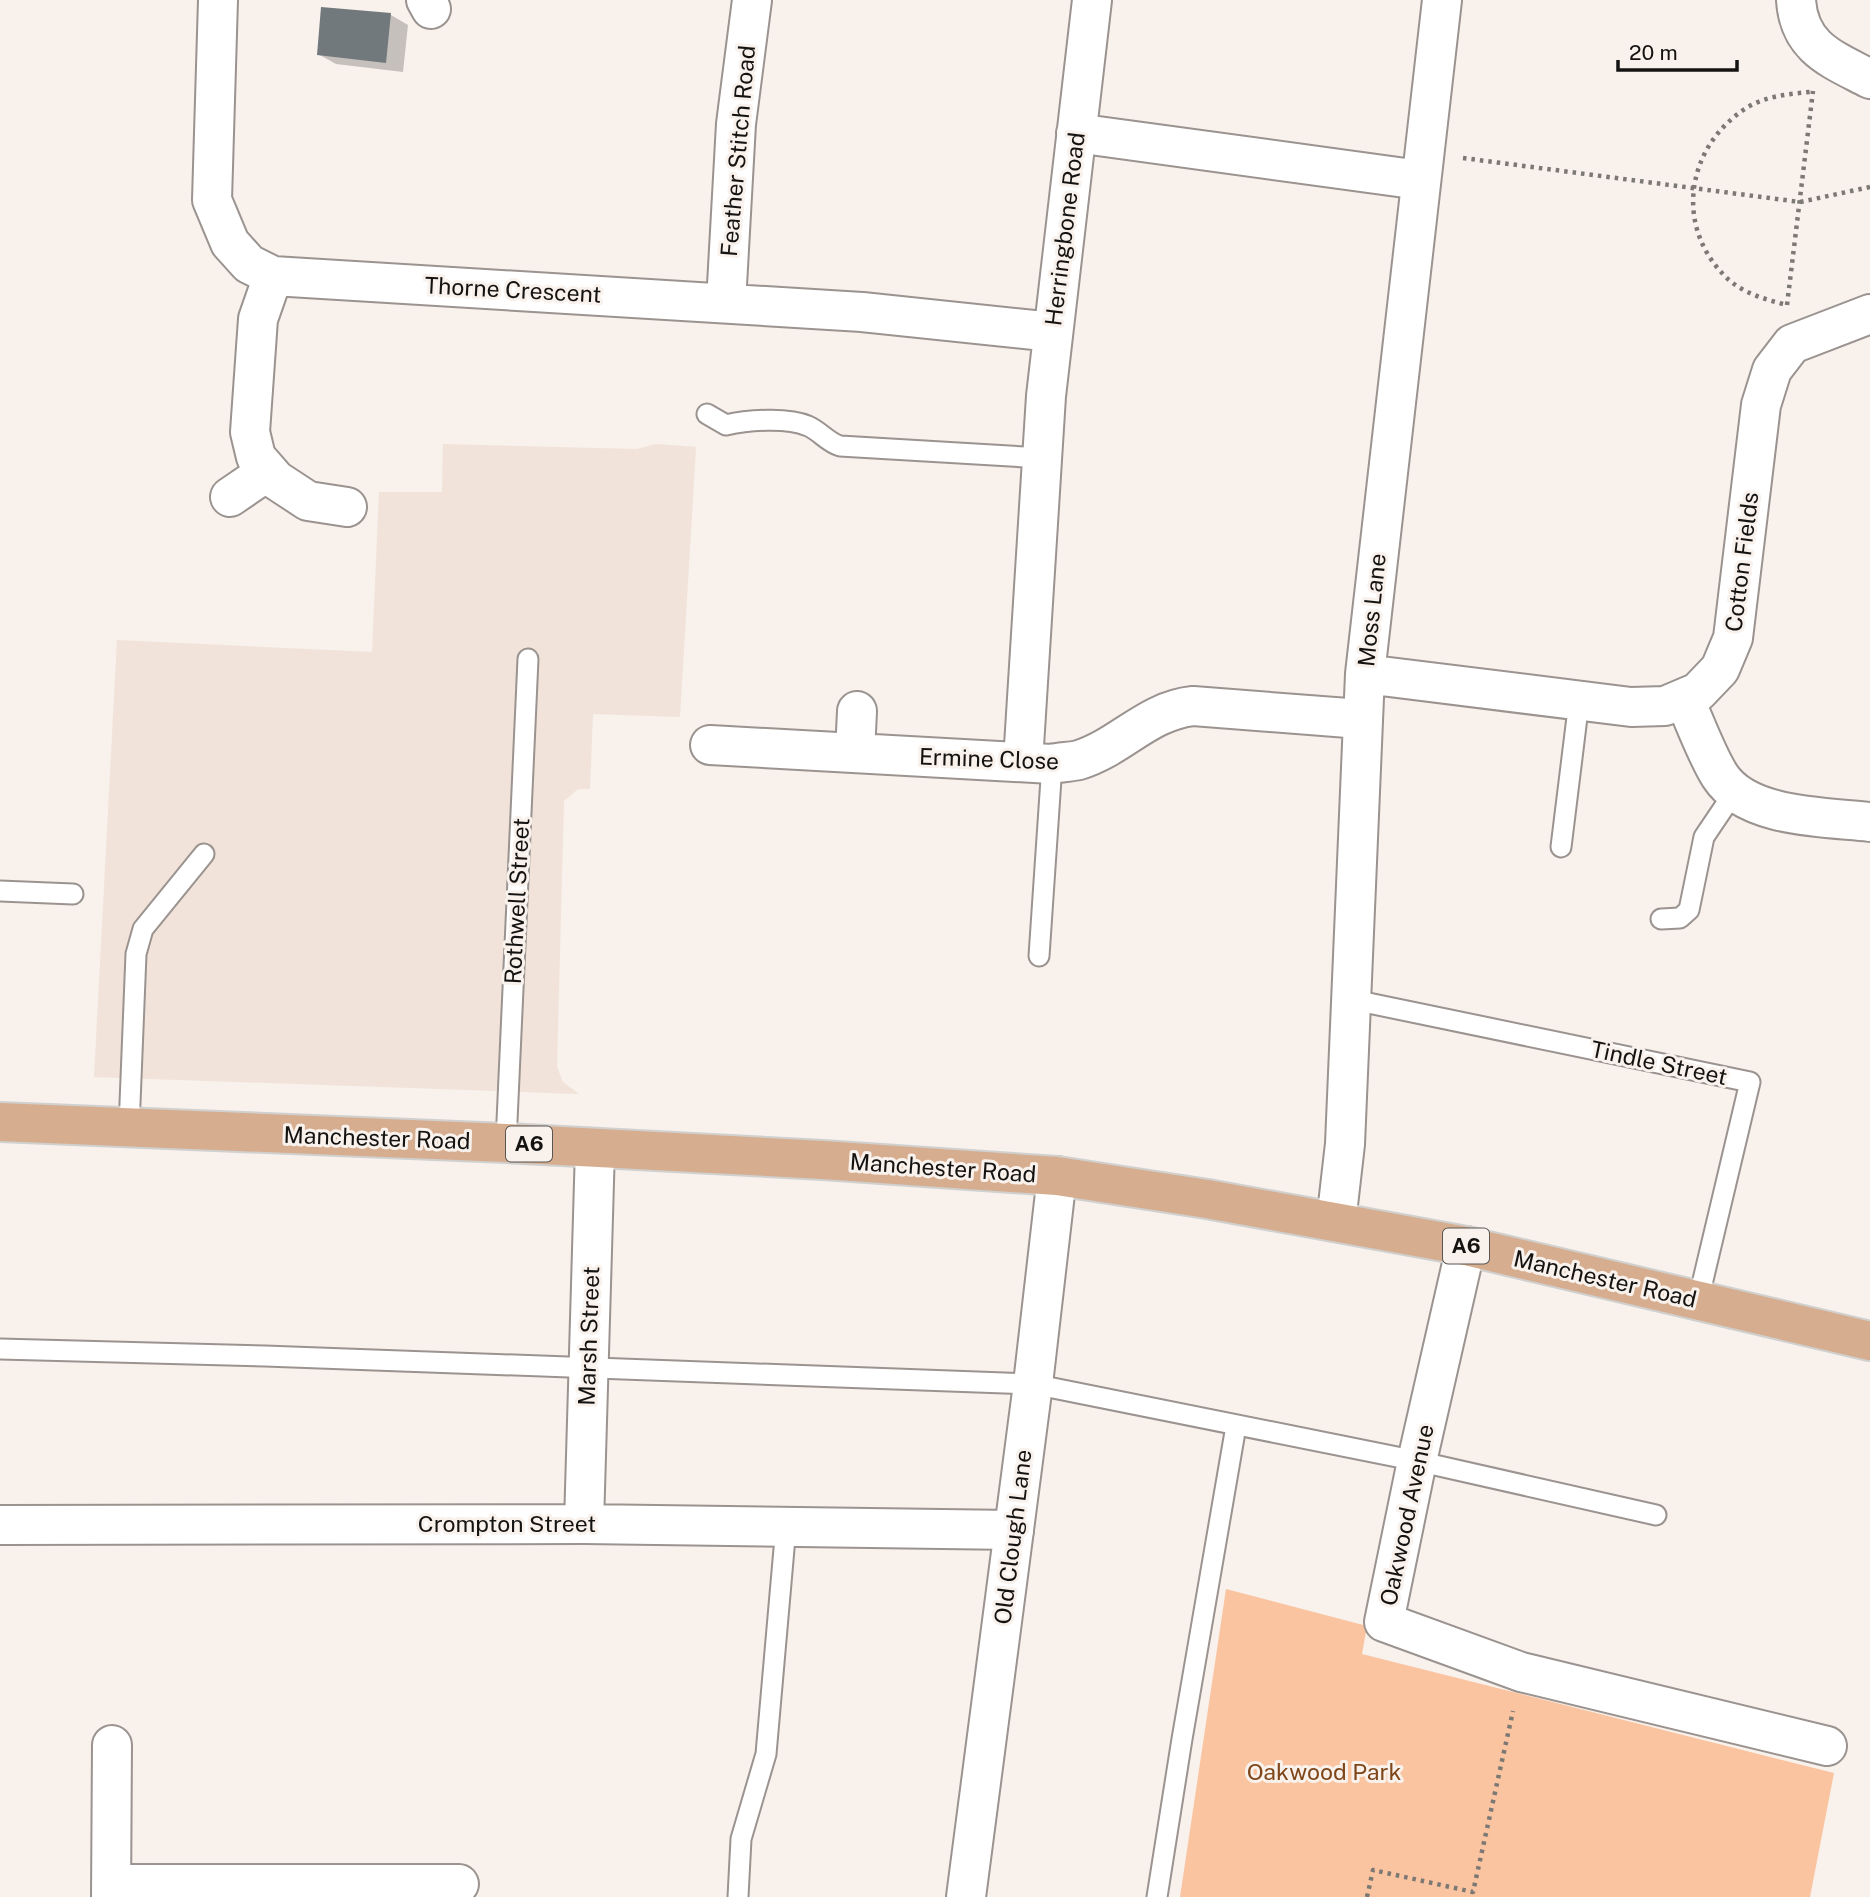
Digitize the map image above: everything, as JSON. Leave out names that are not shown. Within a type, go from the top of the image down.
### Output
[{"type":"main road","name":"Manchester Road","points":[[0,1122],[506,1143],[1057,1176],[1466,1246],[1870,1340]]},
{"type":"street","name":"Thorne Crescent","points":[[218,0],[212,200],[230,243],[249,264],[273,276],[862,312],[1053,332]]},
{"type":"street","name":"Feather Stitch Road","points":[[726,303],[736,124],[752,0]]},
{"type":"street","name":"Herringbone Road","points":[[1037,763],[1042,458],[1053,332],[1092,0]]},
{"type":"street","name":"Moss Lane","points":[[1336,1222],[1345,1144],[1364,674],[1442,0]]},
{"type":"street","points":[[1796,0],[1804,35],[1824,55],[1870,79]]},
{"type":"street","points":[[1076,133],[1422,166]]},
{"type":"street","points":[[273,276],[258,319],[250,432],[256,457],[276,480],[308,502],[347,507]]},
{"type":"street","points":[[1792,344],[1870,314]]},
{"type":"street","name":"Cotton Fields","points":[[1364,674],[1631,707],[1665,706],[1698,692],[1720,669],[1733,638],[1761,405],[1772,370],[1792,344]]},
{"type":"street","points":[[230,496],[268,471]]},
{"type":"street","points":[[1684,698],[1720,778],[1748,802],[1796,814],[1870,822]]},
{"type":"street","name":"Ermine Close","points":[[710,746],[1037,763],[1079,760],[1158,715],[1176,708],[1193,706],[1361,719]]},
{"type":"street","points":[[855,753],[857,711]]},
{"type":"street","name":"Marsh Street","points":[[584,1524],[595,1148]]},
{"type":"street","name":"Old Clough Lane","points":[[966,1897],[1033,1384],[1057,1176]]},
{"type":"street","name":"Oakwood Avenue","points":[[1466,1246],[1384,1622],[1521,1672],[1827,1746]]},
{"type":"street","name":"Crompton Street","points":[[0,1525],[584,1524],[1014,1530]]},
{"type":"street","points":[[112,1745],[111,1891],[459,1884]]},
{"type":"lane","points":[[707,414],[726,425],[750,419],[808,426],[840,446],[1042,458]]},
{"type":"lane","name":"Rothwell Street","points":[[506,1143],[528,659]]},
{"type":"lane","points":[[1561,847],[1578,701]]},
{"type":"lane","points":[[1037,763],[1039,956]]},
{"type":"lane","points":[[1661,919],[1680,918],[1689,910],[1704,837],[1735,791]]},
{"type":"lane","points":[[129,1128],[136,954],[143,929],[204,854]]},
{"type":"lane","points":[[0,891],[73,894]]},
{"type":"lane","name":"Tindle Street","points":[[1349,999],[1750,1082],[1698,1301]]},
{"type":"lane","points":[[0,1349],[1033,1384],[1418,1461],[1656,1515]]},
{"type":"lane","points":[[1157,1897],[1236,1426]]},
{"type":"lane","points":[[737,1897],[741,1839],[766,1754],[786,1526]]},
{"type":"path","points":[[1792,344],[1787,305],[1813,91],[1836,61]]},
{"type":"path","points":[[1787,305],[1759,297],[1731,281],[1706,254],[1696,224],[1693,188],[1702,157],[1725,123],[1750,105],[1781,95],[1813,91]]},
{"type":"path","points":[[1422,166],[1693,188],[1800,202],[1870,187]]},
{"type":"path","points":[[1367,1897],[1373,1870],[1473,1892],[1521,1672]]},
{"type":"shaded area","points":[[443,444],[637,449],[656,444],[696,447],[680,717],[593,714],[590,789],[578,789],[564,801],[557,1067],[563,1082],[579,1094],[94,1077],[117,640],[372,652],[379,492],[442,492]]},
{"type":"green space","name":"Oakwood Park","points":[[1226,1589],[1367,1626],[1362,1654],[1834,1773],[1810,1897],[1180,1897]]},
{"type":"building","points":[[321,7],[391,13],[386,63],[317,55]]}]
